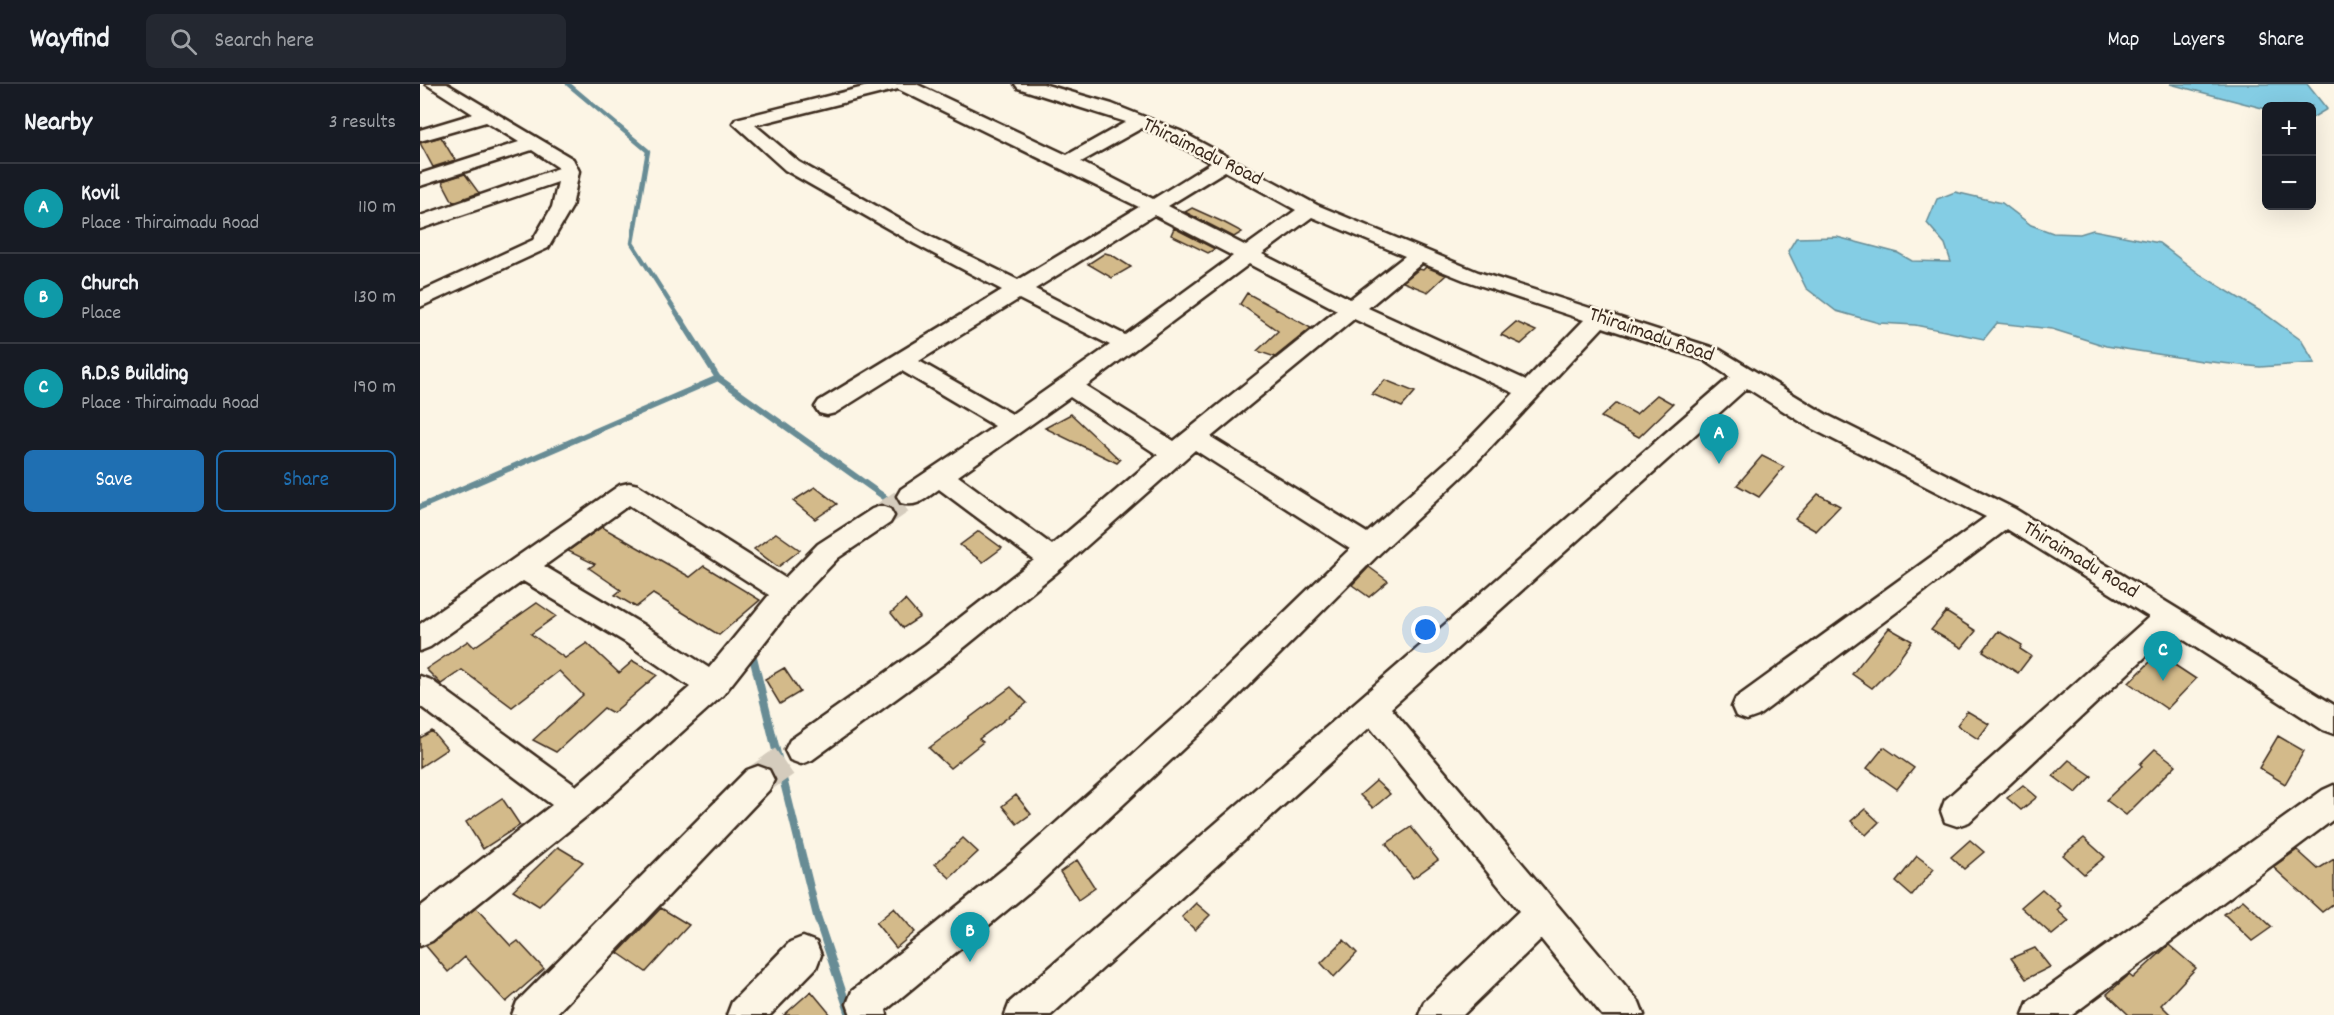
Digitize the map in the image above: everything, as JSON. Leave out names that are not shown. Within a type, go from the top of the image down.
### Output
[{"type":"street","points":[[896,84],[742,123],[792,166],[922,240],[1125,344]]},
{"type":"street","points":[[902,84],[1067,162],[1245,256],[1352,309],[1529,391]]},
{"type":"street","name":"Thiraimadu Road","points":[[1024,84],[1106,108],[1174,135],[1223,164],[1310,209],[1471,276],[1712,355],[1818,421],[2006,516],[2170,616],[2334,721]]},
{"type":"street","points":[[420,97],[440,87],[566,163],[570,171],[562,207],[541,244],[420,300]]},
{"type":"street","points":[[420,136],[487,116]]},
{"type":"street","points":[[1067,162],[1140,122]]},
{"type":"street","points":[[420,180],[533,144]]},
{"type":"street","points":[[827,407],[1223,164]]},
{"type":"street","points":[[420,223],[570,171]]},
{"type":"street","points":[[910,496],[1070,386],[1310,209]]},
{"type":"street","points":[[801,750],[934,654],[1053,560],[1194,438],[1420,254]]},
{"type":"street","points":[[869,1015],[865,1004],[1023,874],[1206,708],[1369,547],[1462,462],[1599,318]]},
{"type":"street","points":[[903,361],[1012,425]]},
{"type":"street","points":[[1023,1015],[1746,376]]},
{"type":"street","points":[[1070,386],[1175,454]]},
{"type":"street","points":[[1194,438],[1369,547]]},
{"type":"street","points":[[940,476],[1053,560]]},
{"type":"street","points":[[420,639],[629,492],[787,593]]},
{"type":"street","points":[[420,929],[577,805],[712,686],[787,593],[828,551],[881,516]]},
{"type":"street","points":[[1748,707],[2006,516]]},
{"type":"street","points":[[523,567],[635,634],[712,686]]},
{"type":"street","points":[[1957,811],[2170,616]]},
{"type":"street","points":[[420,689],[577,805]]},
{"type":"street","points":[[1372,707],[1626,1015]]},
{"type":"street","points":[[530,1015],[758,780]]},
{"type":"street","points":[[2041,1015],[2334,800]]},
{"type":"street","points":[[1437,1015],[1542,913]]},
{"type":"street","points":[[745,1015],[803,954]]},
{"type":"water","points":[[2170,84],[2307,84],[2327,109],[2316,116],[2316,102],[2262,102],[2262,108]]},
{"type":"water","points":[[1955,192],[2002,203],[2031,225],[2053,233],[2080,234],[2093,230],[2159,243],[2201,275],[2265,314],[2301,340],[2315,363],[2260,367],[2202,361],[2106,346],[2052,329],[1997,323],[1984,339],[1915,325],[1879,323],[1836,311],[1806,288],[1788,251],[1796,238],[1837,237],[1898,253],[1912,261],[1951,262],[1945,244],[1927,223],[1937,199]]},
{"type":"building","points":[[441,137],[455,160],[433,167],[420,143]]},
{"type":"building","points":[[465,174],[479,193],[453,202],[442,181]]},
{"type":"building","points":[[1192,208],[1242,232],[1234,237],[1185,212]]},
{"type":"building","points":[[1174,228],[1215,249],[1208,253],[1171,235]]},
{"type":"building","points":[[1105,253],[1131,267],[1112,278],[1088,264]]},
{"type":"building","points":[[1426,267],[1446,275],[1428,292],[1403,282],[1419,269],[1423,270]]},
{"type":"building","points":[[1247,293],[1311,328],[1275,357],[1257,351],[1278,331],[1240,304]]},
{"type":"building","points":[[1516,322],[1536,331],[1521,344],[1501,335]]},
{"type":"building","points":[[1385,380],[1415,392],[1402,407],[1372,394]]},
{"type":"building","points":[[1657,395],[1673,404],[1639,437],[1601,417],[1616,403],[1636,414]]},
{"type":"building","points":[[1071,414],[1120,460],[1117,463],[1045,428]]},
{"type":"building","points":[[1762,456],[1784,467],[1759,497],[1737,485]]},
{"type":"building","points":[[815,487],[837,504],[815,519],[793,501]]},
{"type":"building","points":[[1818,494],[1840,506],[1816,531],[1795,519]]},
{"type":"building","points":[[602,527],[690,577],[704,566],[760,600],[719,635],[653,594],[636,607],[615,595],[621,590],[589,568],[595,564],[568,551]]},
{"type":"building","points":[[979,531],[1002,548],[983,562],[960,545]]},
{"type":"building","points":[[776,533],[800,550],[778,567],[754,549]]},
{"type":"building","points":[[1369,567],[1388,581],[1369,597],[1352,585]]},
{"type":"building","points":[[905,600],[920,617],[903,628],[891,613]]},
{"type":"building","points":[[537,603],[556,616],[531,634],[565,658],[587,643],[619,673],[633,661],[657,675],[613,713],[604,708],[556,752],[533,740],[583,695],[559,671],[512,707],[462,670],[441,684],[426,669],[468,641],[474,647]]},
{"type":"building","points":[[1946,612],[1976,631],[1962,648],[1931,630]]},
{"type":"building","points":[[1889,628],[1912,641],[1894,666],[1872,688],[1852,674]]},
{"type":"building","points":[[1998,631],[2022,645],[2020,649],[2031,656],[2018,673],[1983,651]]},
{"type":"building","points":[[2158,654],[2196,679],[2167,709],[2129,683]]},
{"type":"building","points":[[784,668],[800,692],[780,704],[765,679]]},
{"type":"building","points":[[1011,687],[1027,703],[979,739],[983,742],[950,768],[929,748]]},
{"type":"building","points":[[1967,711],[1989,724],[1978,739],[1957,725]]},
{"type":"building","points":[[432,731],[447,749],[420,767],[420,738]]},
{"type":"building","points":[[2278,736],[2304,751],[2285,784],[2259,768]]},
{"type":"building","points":[[1884,747],[1914,768],[1897,789],[1867,768]]},
{"type":"building","points":[[2155,749],[2176,765],[2126,815],[2106,800],[2142,766],[2140,764]]},
{"type":"building","points":[[2069,760],[2092,776],[2076,793],[2053,776]]},
{"type":"building","points":[[1376,781],[1390,794],[1373,808],[1360,795]]},
{"type":"building","points":[[2023,785],[2037,797],[2021,810],[2007,798]]},
{"type":"building","points":[[1016,795],[1031,814],[1017,824],[1002,806]]},
{"type":"building","points":[[502,798],[520,825],[483,849],[466,822]]},
{"type":"building","points":[[1865,809],[1879,822],[1866,835],[1851,821]]},
{"type":"building","points":[[1411,827],[1438,860],[1413,878],[1386,844]]},
{"type":"building","points":[[963,838],[978,852],[950,878],[935,864]]},
{"type":"building","points":[[2084,838],[2105,857],[2084,874],[2063,855]]},
{"type":"building","points":[[1970,840],[1984,852],[1964,869],[1951,857]]},
{"type":"building","points":[[558,847],[583,862],[539,906],[513,890]]},
{"type":"building","points":[[2297,850],[2318,869],[2334,859],[2334,903],[2322,912],[2273,867]]},
{"type":"building","points":[[1917,856],[1934,869],[1912,896],[1896,882]]},
{"type":"building","points":[[1077,860],[1095,888],[1078,900],[1060,872]]},
{"type":"building","points":[[2042,889],[2061,906],[2057,910],[2069,921],[2052,935],[2021,907]]},
{"type":"building","points":[[2243,900],[2272,927],[2252,941],[2224,914]]},
{"type":"building","points":[[1196,903],[1210,915],[1195,930],[1182,917]]},
{"type":"building","points":[[476,908],[511,946],[518,941],[544,969],[506,1002],[465,957],[448,972],[426,946]]},
{"type":"building","points":[[661,908],[689,925],[646,972],[618,953]]},
{"type":"building","points":[[894,908],[915,932],[896,948],[876,923]]},
{"type":"building","points":[[1344,940],[1357,953],[1334,977],[1321,963]]},
{"type":"building","points":[[2169,945],[2196,968],[2161,1005],[2171,1015],[2129,1015],[2107,994],[2129,975],[2133,978]]},
{"type":"building","points":[[2035,948],[2050,967],[2026,979],[2011,958]]},
{"type":"building","points":[[811,991],[831,1015],[784,1015]]},
{"type":"waterway","points":[[568,84],[648,151],[632,243],[681,320]]},
{"type":"waterway","points":[[680,318],[718,378]]},
{"type":"waterway","points":[[420,507],[718,378]]},
{"type":"waterway","points":[[718,378],[901,509],[886,520]]},
{"type":"waterway","points":[[754,650],[752,653],[817,916],[850,1015]]},
{"type":"tunnel","points":[[881,516],[910,496]]},
{"type":"tunnel","points":[[758,780],[801,750]]},
{"type":"place","name":"Kovil","points":[[1719,464]]},
{"type":"place","name":"R.D.S Building","points":[[2163,681]]},
{"type":"place","name":"Church","points":[[970,962]]}]
